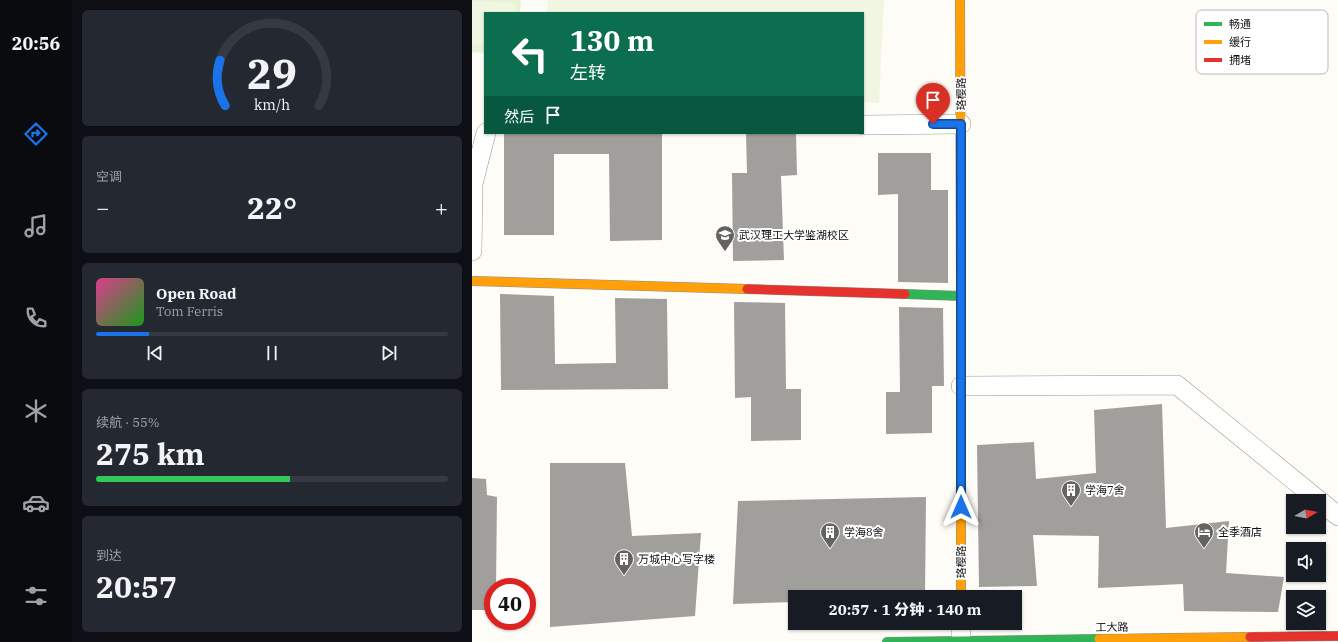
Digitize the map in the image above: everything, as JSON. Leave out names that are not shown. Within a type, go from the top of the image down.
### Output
[{"type":"street","name":"珞樱路","points":[[960,0],[961,590]]},
{"type":"street","points":[[864,124],[961,124]]},
{"type":"street","points":[[472,251],[472,188],[486,134]]},
{"type":"street","points":[[472,281],[961,296]]},
{"type":"street","points":[[961,386],[1177,385],[1338,516]]},
{"type":"street","name":"工大路","points":[[887,642],[961,632],[1338,636]]},
{"type":"green space","points":[[472,0],[521,0],[520,12],[484,12],[484,53],[472,52]]},
{"type":"green space","points":[[548,0],[884,0],[879,103],[864,102],[864,12],[547,12]]},
{"type":"green space","points":[[472,1],[516,3],[515,12],[484,12],[484,45],[472,45]]},
{"type":"building","points":[[504,134],[662,134],[662,240],[610,241],[609,154],[554,154],[554,235],[504,235]]},
{"type":"building","points":[[746,134],[796,134],[797,175],[781,176],[784,260],[733,261],[732,173],[747,173]]},
{"type":"building","points":[[878,153],[931,153],[931,190],[948,190],[948,283],[898,282],[898,194],[878,195]]},
{"type":"building","points":[[500,294],[554,296],[555,364],[616,363],[615,298],[667,299],[668,389],[501,390]]},
{"type":"building","points":[[734,302],[785,303],[786,389],[801,389],[801,440],[751,441],[751,397],[735,398]]},
{"type":"building","points":[[899,307],[943,308],[944,386],[932,386],[932,433],[886,434],[886,392],[900,392]]},
{"type":"building","name":"学海7舍","points":[[1162,404],[1166,528],[1229,521],[1226,573],[1284,577],[1278,612],[1184,611],[1183,584],[1098,588],[1099,536],[1033,535],[1037,586],[979,587],[977,445],[1034,442],[1036,479],[1096,473],[1094,410]]},
{"type":"building","name":"万城中心写字楼","points":[[550,463],[625,463],[632,536],[701,533],[695,616],[550,627]]},
{"type":"building","points":[[472,478],[486,479],[487,495],[497,497],[496,578],[484,578],[484,610],[472,610]]},
{"type":"building","name":"学海8舍","points":[[926,497],[925,590],[788,590],[788,602],[733,604],[738,501]]},
{"type":"traffic: fast","points":[[905,294],[961,296]]},
{"type":"traffic: fast","points":[[887,642],[1099,639]]},
{"type":"traffic: slow","points":[[960,0],[961,288]]},
{"type":"traffic: slow","points":[[472,281],[747,289]]},
{"type":"traffic: slow","points":[[961,508],[961,590]]},
{"type":"traffic: slow","points":[[1099,639],[1250,637]]},
{"type":"traffic: jam","points":[[961,288],[961,508]]},
{"type":"traffic: jam","points":[[747,289],[905,294]]},
{"type":"traffic: jam","points":[[1250,637],[1338,636]]},
{"type":"place","name":"武汉理工大学鉴湖校区","points":[[725,252]]},
{"type":"place","name":"学海7舍","points":[[1071,507]]},
{"type":"place","name":"学海8舍","points":[[830,549]]},
{"type":"place","name":"全季酒店","points":[[1204,549]]},
{"type":"place","name":"万城中心写字楼","points":[[624,576]]},
{"type":"route","points":[[933,124],[961,124],[961,507]]}]
